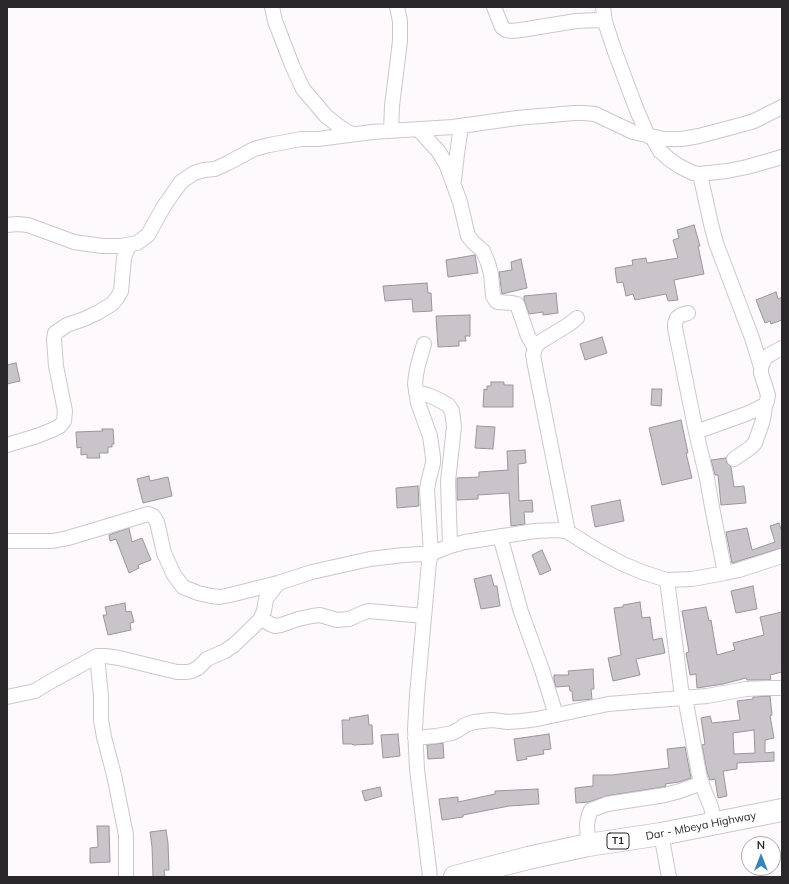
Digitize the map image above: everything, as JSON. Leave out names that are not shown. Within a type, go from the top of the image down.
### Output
[{"type":"highway","name":"Dar - Mbeya Highway","points":[[455,877],[528,858],[588,845],[661,834],[782,810]]},
{"type":"street","points":[[272,7],[275,21],[303,89],[326,116],[351,134]]},
{"type":"street","points":[[391,131],[392,106],[400,41],[400,20],[396,7]]},
{"type":"street","points":[[494,7],[502,27],[511,31],[576,20],[598,20],[605,22]]},
{"type":"street","points":[[603,7],[605,22],[636,108],[650,136],[660,151],[669,159],[686,171],[700,174],[747,167],[782,157]]},
{"type":"street","points":[[7,225],[28,225],[74,242],[102,246],[121,246],[137,243],[148,235],[164,206],[181,182],[194,173],[215,169],[254,149],[301,139],[318,139],[351,134],[461,126],[517,118],[584,113],[595,114],[633,132],[664,139],[682,139],[749,123],[782,107]]},
{"type":"street","points":[[454,185],[461,126]]},
{"type":"street","points":[[418,129],[439,152],[447,166],[460,202],[468,236],[482,251],[488,263],[491,274],[493,296],[498,302],[517,304],[528,336],[535,348]]},
{"type":"street","points":[[700,174],[710,224],[752,338],[768,395],[762,422],[755,443],[734,459]]},
{"type":"street","points":[[7,445],[52,430],[60,426],[64,421],[65,411],[56,366],[55,333],[67,325],[97,313],[112,304],[121,291],[124,258],[129,245]]},
{"type":"street","points":[[688,313],[677,318],[675,324],[725,573]]},
{"type":"street","points":[[568,532],[533,355],[535,348],[540,342],[577,318]]},
{"type":"street","points":[[424,344],[416,375],[416,392],[418,403],[430,436],[433,457],[427,489],[431,555],[429,562],[417,695],[415,738],[417,769],[430,877]]},
{"type":"street","points":[[761,368],[765,358],[782,348]]},
{"type":"street","points":[[416,392],[437,399],[448,405],[452,411],[454,427],[448,481],[450,546]]},
{"type":"street","points":[[696,432],[746,414],[765,405]]},
{"type":"street","points":[[7,541],[53,541],[148,514],[153,516],[157,522],[164,554],[174,575],[183,587],[198,593],[220,597],[278,583],[312,572],[370,559],[403,554],[431,555],[450,546],[535,531],[559,530],[568,532],[621,563],[667,580],[692,579],[725,573],[782,556]]},
{"type":"street","points":[[500,536],[521,612],[542,670],[556,715]]},
{"type":"street","points":[[667,580],[681,689],[702,783],[711,807],[715,824]]},
{"type":"street","points":[[7,697],[35,691],[97,656],[119,658],[177,672],[192,671],[198,668],[207,659],[234,645],[260,620],[264,611],[266,599],[278,583]]},
{"type":"street","points":[[261,618],[275,626],[298,619],[320,615],[337,620],[349,619],[369,611],[424,616]]},
{"type":"street","points":[[97,656],[101,696],[101,720],[126,835],[126,877]]},
{"type":"street","points":[[415,738],[452,733],[465,725],[474,722],[492,720],[508,722],[522,721],[608,704],[707,696],[746,689],[782,688]]},
{"type":"street","points":[[588,845],[587,824],[591,810],[607,804],[665,795],[702,783]]},
{"type":"street","points":[[661,834],[669,877]]},
{"type":"building","points":[[694,225],[700,246],[698,246],[704,274],[674,280],[678,300],[668,301],[666,294],[635,300],[633,294],[626,296],[623,282],[617,283],[615,268],[633,265],[632,260],[646,258],[647,263],[678,258],[673,240],[679,238],[677,230]]},
{"type":"building","points":[[475,255],[478,273],[448,277],[446,260]]},
{"type":"building","points":[[521,259],[527,288],[502,294],[499,272],[512,270],[511,262]]},
{"type":"building","points":[[427,283],[428,293],[431,293],[432,311],[413,312],[412,299],[385,301],[383,286]]},
{"type":"building","points":[[776,292],[778,299],[782,297],[782,320],[771,324],[770,321],[765,323],[756,300]]},
{"type":"building","points":[[556,293],[558,313],[543,315],[543,312],[529,314],[524,296]]},
{"type":"building","points":[[470,315],[470,336],[465,336],[466,341],[459,341],[459,346],[438,347],[436,316]]},
{"type":"building","points":[[602,337],[607,353],[585,360],[580,344]]},
{"type":"building","points":[[16,363],[20,381],[7,384],[7,365]]},
{"type":"building","points":[[491,382],[504,382],[504,385],[513,385],[513,407],[483,407],[484,389],[487,390],[487,386],[491,386]]},
{"type":"building","points":[[652,389],[662,389],[661,406],[651,405]]},
{"type":"building","points":[[681,420],[688,453],[686,453],[692,478],[662,485],[649,428]]},
{"type":"building","points":[[477,426],[495,427],[493,449],[475,448]]},
{"type":"building","points":[[102,429],[113,429],[114,444],[112,444],[112,447],[108,447],[108,453],[99,453],[100,458],[87,458],[87,454],[81,455],[81,447],[77,448],[76,432],[103,431]]},
{"type":"building","points":[[525,450],[526,463],[518,464],[519,501],[532,500],[533,512],[524,512],[525,524],[511,526],[509,493],[478,495],[478,499],[457,500],[457,478],[479,477],[479,472],[508,470],[507,451]]},
{"type":"building","points":[[726,458],[727,463],[731,467],[734,487],[744,486],[746,503],[721,505],[718,475],[715,475],[711,460]]},
{"type":"building","points":[[149,476],[150,481],[168,477],[172,496],[143,503],[137,479]]},
{"type":"building","points":[[418,486],[419,506],[397,508],[396,488]]},
{"type":"building","points":[[620,500],[624,521],[595,527],[591,506]]},
{"type":"building","points":[[779,523],[782,532],[782,548],[732,563],[726,532],[747,528],[752,550],[775,542],[770,526]]},
{"type":"building","points":[[129,528],[132,542],[142,538],[151,560],[138,565],[139,568],[129,573],[116,539],[110,541],[109,535]]},
{"type":"building","points":[[542,550],[551,570],[540,575],[532,555]]},
{"type":"building","points":[[491,575],[494,586],[497,586],[500,606],[481,609],[474,579]]},
{"type":"building","points":[[753,586],[757,609],[736,613],[731,591]]},
{"type":"building","points":[[640,602],[642,618],[650,617],[653,640],[662,638],[665,653],[636,659],[640,675],[613,681],[608,658],[621,655],[614,608]]},
{"type":"building","points":[[125,603],[126,612],[131,611],[134,622],[130,623],[131,630],[108,635],[103,615],[107,615],[105,607]]},
{"type":"building","points":[[706,607],[709,621],[711,620],[717,655],[735,650],[733,643],[764,635],[760,617],[782,612],[782,672],[770,675],[771,679],[768,680],[747,680],[746,678],[723,684],[697,688],[696,674],[690,675],[686,653],[689,652],[682,611]]},
{"type":"building","points":[[593,669],[594,689],[591,689],[592,699],[573,701],[572,691],[570,691],[569,686],[556,687],[554,675],[569,675],[568,671]]},
{"type":"building","points":[[770,696],[772,715],[770,716],[774,738],[765,740],[765,753],[774,752],[774,761],[737,763],[737,769],[723,771],[727,796],[718,798],[715,779],[710,780],[707,772],[702,745],[705,744],[701,718],[710,716],[712,723],[740,720],[737,701],[753,699],[753,697]],"holes":[[[754,730],[755,753],[734,754],[733,733]]]},
{"type":"building","points":[[368,715],[369,725],[372,725],[373,744],[343,744],[342,720],[350,720],[349,718]]},
{"type":"building","points":[[398,734],[400,756],[383,758],[381,735]]},
{"type":"building","points":[[549,734],[551,749],[543,750],[544,754],[526,757],[527,759],[517,761],[514,739]]},
{"type":"building","points":[[443,743],[444,758],[428,759],[427,745]]},
{"type":"building","points":[[685,747],[691,778],[665,784],[666,786],[663,787],[606,796],[589,802],[576,803],[575,788],[593,786],[593,775],[612,775],[669,768],[667,749]]},
{"type":"building","points":[[380,787],[382,796],[365,801],[362,791]]},
{"type":"building","points":[[538,789],[539,804],[509,806],[463,815],[463,817],[442,820],[439,799],[458,797],[458,802],[495,794],[495,791]]},
{"type":"building","points":[[97,826],[109,826],[110,862],[90,863],[90,848],[98,847]]},
{"type":"building","points":[[166,830],[169,870],[164,870],[165,877],[153,877],[150,832]]}]
